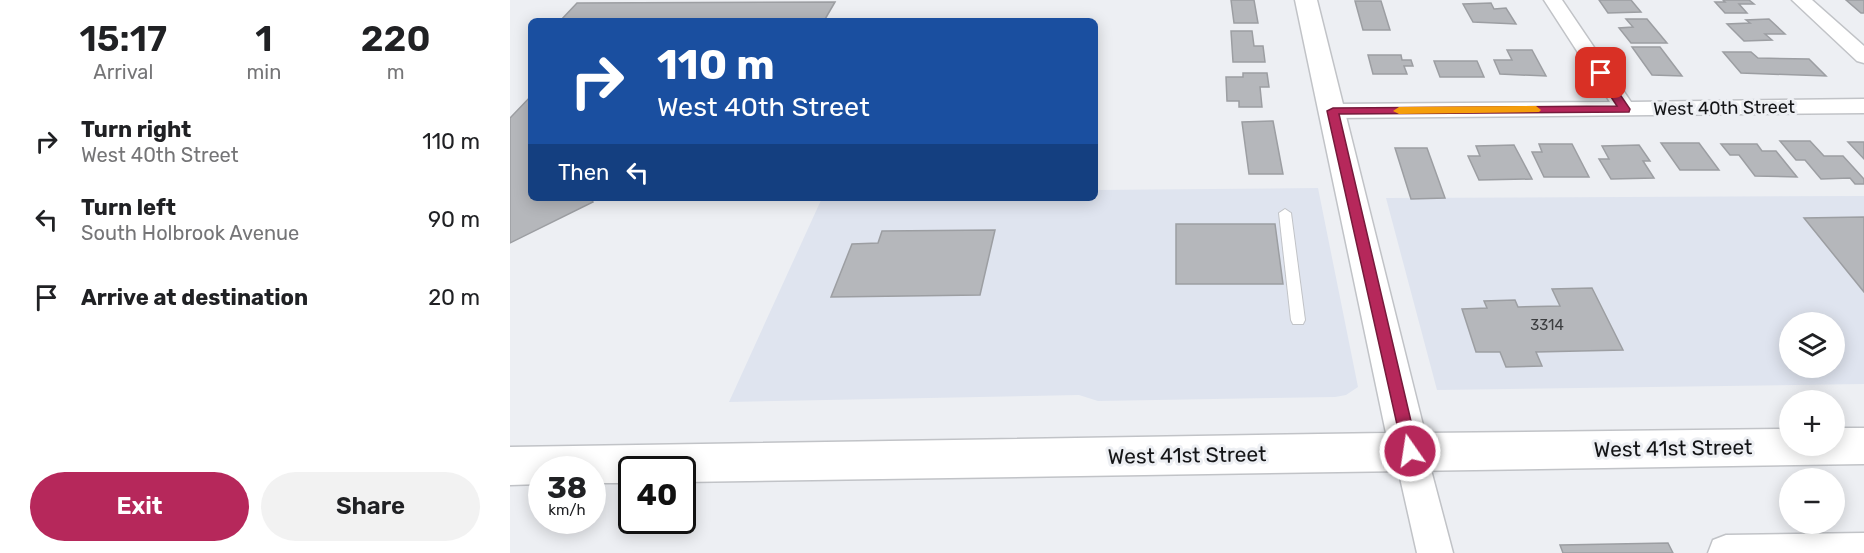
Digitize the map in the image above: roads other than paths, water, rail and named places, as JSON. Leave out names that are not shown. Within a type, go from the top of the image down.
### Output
[{"type":"main road","points":[[1306,0],[1410,451]]},
{"type":"main road","name":"West 41st Street","points":[[510,466],[1864,446]]},
{"type":"street","points":[[1553,0],[1625,109]]},
{"type":"street","points":[[1801,0],[1864,57]]},
{"type":"street","name":"West 40th Street","points":[[1333,111],[1864,106]]},
{"type":"street","points":[[1410,451],[1435,553]]},
{"type":"street","points":[[1726,553],[1864,551]]},
{"type":"lane","points":[[1285,213],[1298,320]]}]
